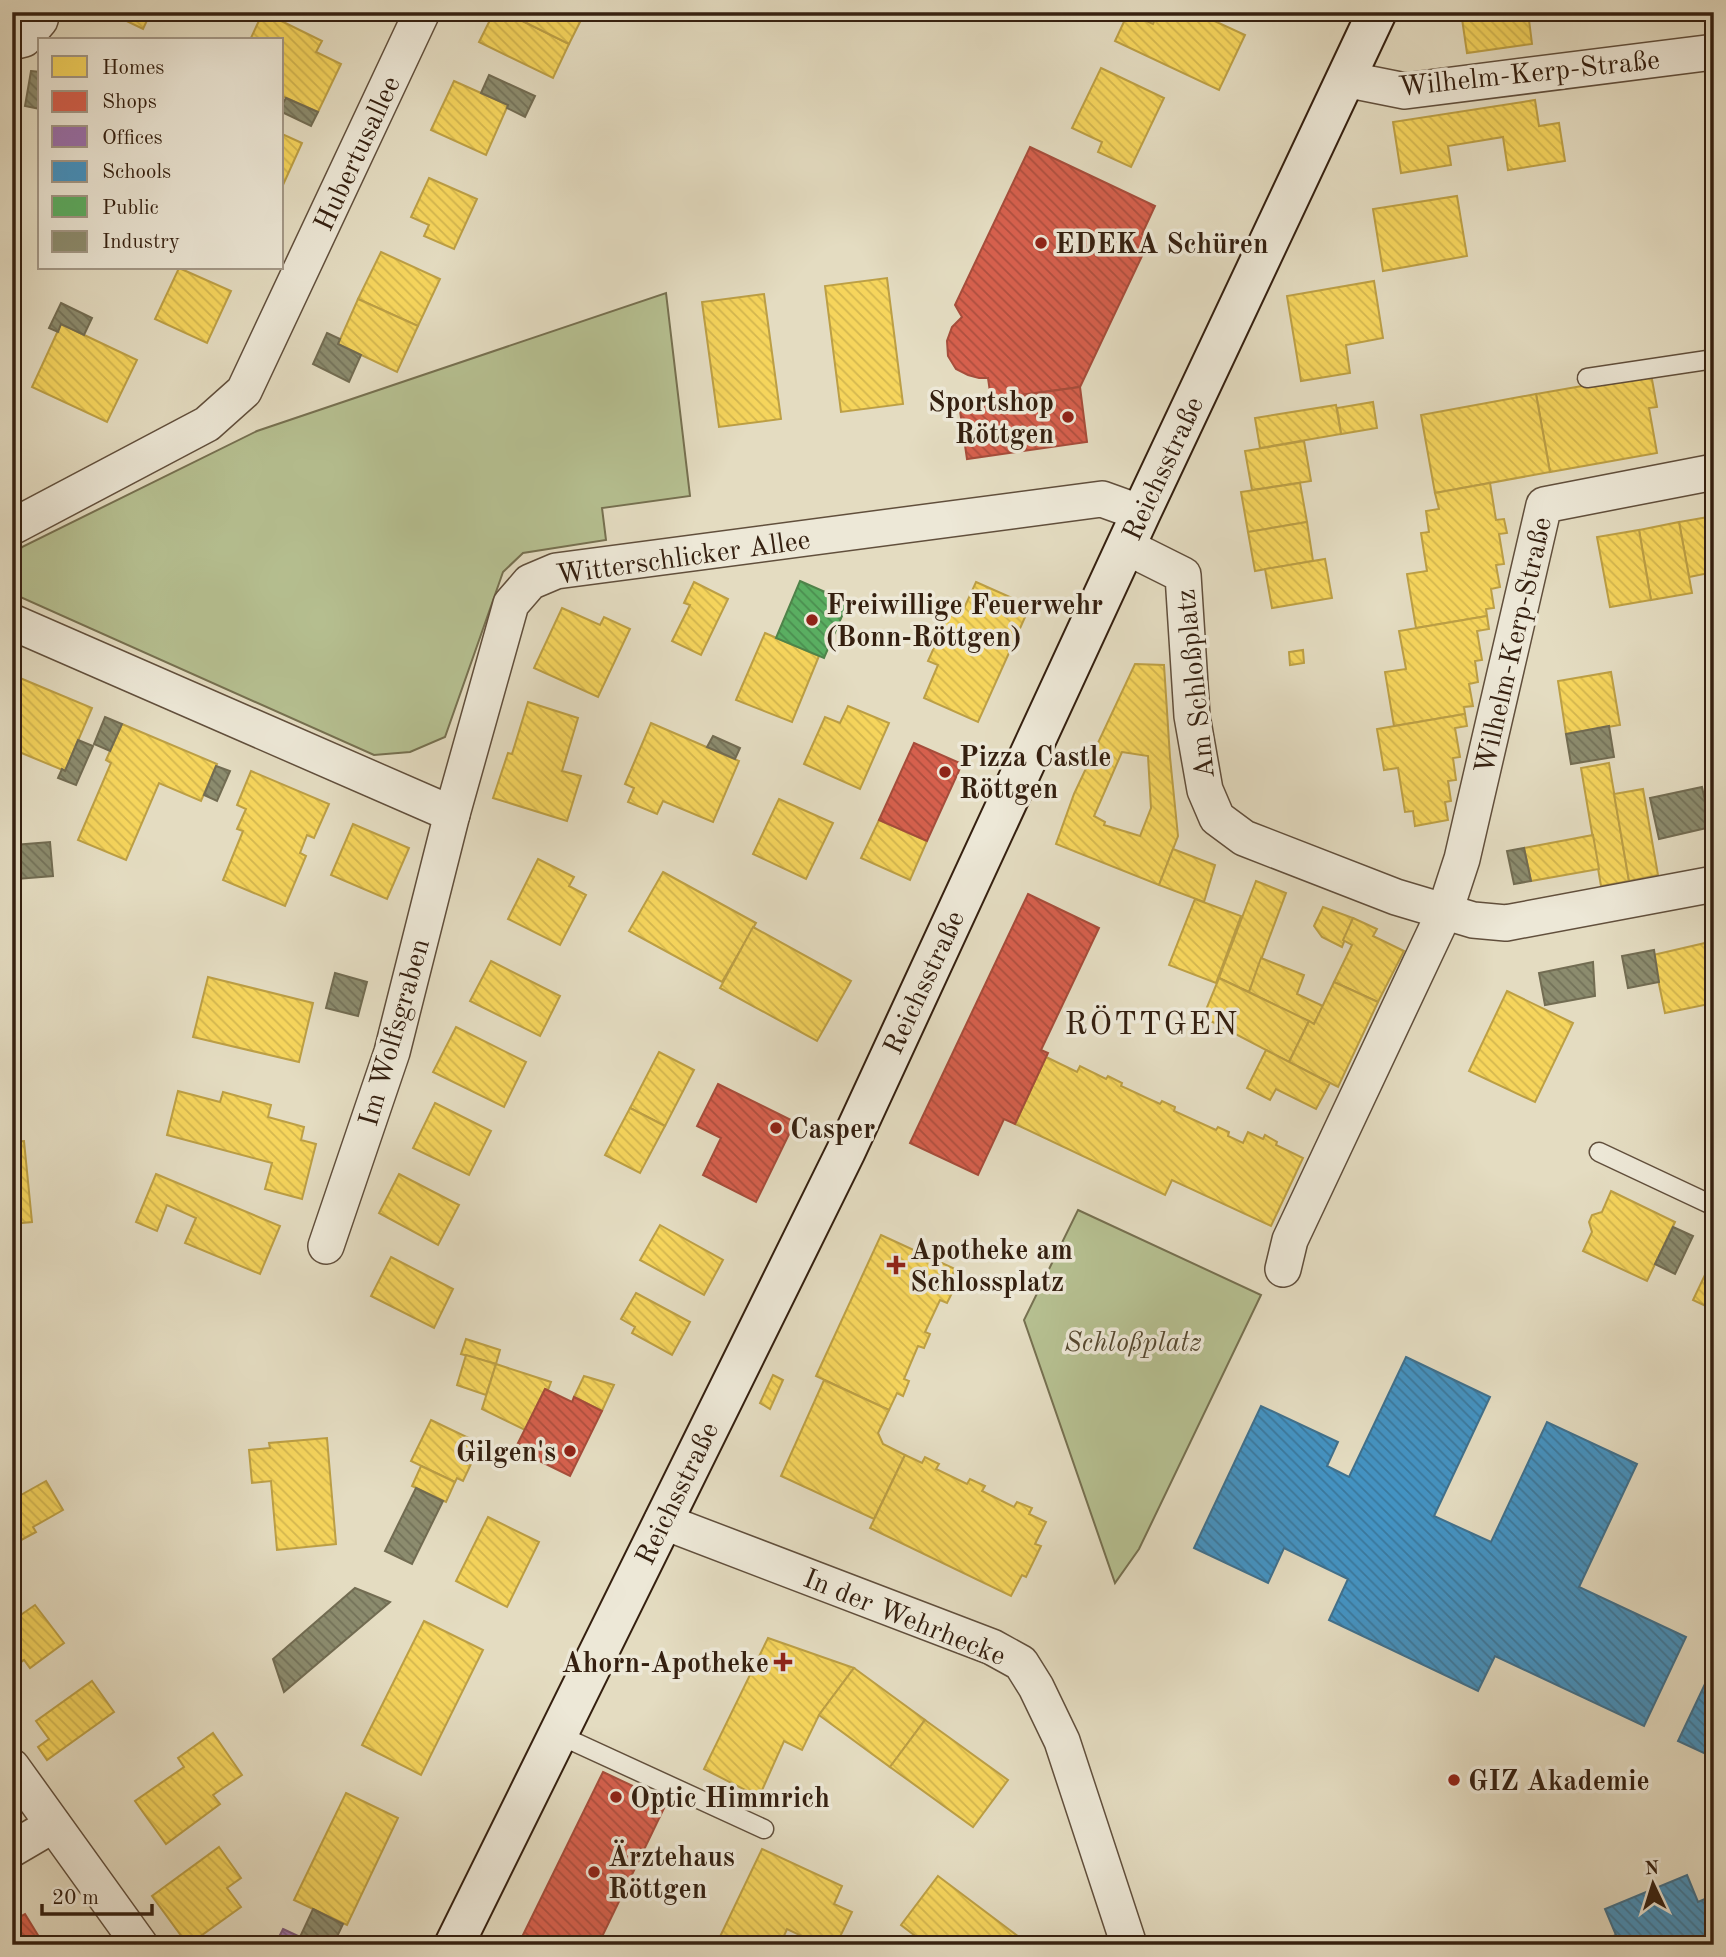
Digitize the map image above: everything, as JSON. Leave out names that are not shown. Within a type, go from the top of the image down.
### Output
[{"type":"main road","name":"Reichsstraße","points":[[454,1945],[846,1151],[1133,529],[1377,12]]},
{"type":"street","points":[[12,42],[24,39],[40,20],[42,12]]},
{"type":"street","name":"Hubertusallee","points":[[12,527],[207,424],[244,391],[422,12]]},
{"type":"street","name":"Wilhelm-Kerp-Straße","points":[[1345,79],[1405,91],[1714,52]]},
{"type":"street","name":"Wilhelm-Kerp-Straße","points":[[1445,911],[1462,859],[1544,505],[1714,472]]},
{"type":"street","name":"Witterschlicker Allee","points":[[452,814],[511,604],[530,582],[556,571],[1102,499],[1133,529]]},
{"type":"street","name":"Am Schloßplatz","points":[[1133,529],[1183,575],[1192,716],[1205,790],[1217,818],[1244,838],[1396,897],[1473,920],[1506,923],[1714,884]]},
{"type":"street","points":[[12,622],[452,814]]},
{"type":"street","name":"Im Wolfsgraben","points":[[326,1246],[392,1052],[452,814]]},
{"type":"street","points":[[1283,1269],[1290,1240],[1445,911]]},
{"type":"street","name":"In der Wehrhecke","points":[[662,1521],[992,1647],[1021,1663],[1036,1687],[1062,1741],[1129,1945]]},
{"type":"street","points":[[12,1767],[140,1945]]},
{"type":"street","points":[[12,1849],[53,1825]]},
{"type":"lane","points":[[1587,378],[1714,359]]},
{"type":"lane","points":[[1598,1153],[1714,1206]]},
{"type":"lane","points":[[557,1734],[764,1829]]},
{"type":"green space","points":[[666,293],[690,496],[602,508],[606,540],[523,553],[503,572],[445,737],[410,752],[374,755],[18,596],[12,571],[22,547],[257,431]]},
{"type":"green space","name":"Schloßplatz","points":[[1078,1210],[1261,1295],[1139,1549],[1115,1583],[1024,1320]]},
{"type":"building: Homes","points":[[108,12],[151,12],[143,29]]},
{"type":"building: Homes","points":[[263,12],[322,41],[316,52],[341,64],[318,112],[284,97],[284,38],[251,38]]},
{"type":"building: Homes","points":[[494,12],[504,12],[569,44],[553,78],[479,42]]},
{"type":"building: Homes","points":[[504,12],[585,12],[569,44]]},
{"type":"building: Homes","points":[[1158,12],[1195,12],[1245,35],[1219,90],[1115,41],[1128,13],[1153,24]]},
{"type":"building: Homes","points":[[1461,12],[1528,12],[1532,44],[1467,53]]},
{"type":"building: Homes","points":[[1101,68],[1164,98],[1131,167],[1098,152],[1102,142],[1072,128]]},
{"type":"building: Homes","points":[[454,81],[508,105],[486,155],[431,130]]},
{"type":"building: Homes","points":[[1535,100],[1539,126],[1559,123],[1565,161],[1508,170],[1503,137],[1448,146],[1451,165],[1401,173],[1393,122]]},
{"type":"building: Homes","points":[[284,135],[302,143],[284,183]]},
{"type":"building: Homes","points":[[429,178],[477,199],[454,249],[424,236],[429,225],[411,217]]},
{"type":"building: Homes","points":[[1457,196],[1467,256],[1383,271],[1373,209]]},
{"type":"building: Homes","points":[[381,252],[440,279],[418,326],[358,299]]},
{"type":"building: Homes","points":[[178,270],[231,291],[207,343],[155,319]]},
{"type":"building: Homes","points":[[887,278],[903,404],[841,412],[825,286]]},
{"type":"building: Homes","points":[[1374,281],[1383,338],[1346,345],[1350,373],[1301,381],[1287,296]]},
{"type":"building: Homes","points":[[764,294],[781,419],[719,427],[702,302]]},
{"type":"building: Homes","points":[[358,299],[418,326],[397,372],[338,344]]},
{"type":"building: Homes","points":[[61,324],[137,360],[107,422],[32,387]]},
{"type":"building: Homes","points":[[1651,374],[1657,407],[1649,408],[1657,453],[1550,472],[1536,394]]},
{"type":"building: Homes","points":[[1536,394],[1550,472],[1435,493],[1421,415]]},
{"type":"building: Homes","points":[[1373,402],[1377,428],[1341,434],[1337,408]]},
{"type":"building: Homes","points":[[1336,405],[1341,434],[1260,448],[1255,418]]},
{"type":"building: Homes","points":[[1304,441],[1311,481],[1252,490],[1245,451]]},
{"type":"building: Homes","points":[[1300,483],[1307,522],[1248,532],[1241,492]]},
{"type":"building: Homes","points":[[1490,483],[1496,520],[1504,519],[1507,533],[1499,534],[1504,564],[1496,565],[1500,587],[1491,589],[1494,608],[1486,609],[1487,616],[1416,628],[1407,574],[1427,571],[1421,533],[1429,532],[1426,511],[1439,509],[1435,493]]},
{"type":"building: Homes","points":[[1714,516],[1714,572],[1689,577],[1679,522]]},
{"type":"building: Homes","points":[[1307,522],[1313,561],[1255,571],[1248,532]]},
{"type":"building: Homes","points":[[1679,522],[1692,593],[1651,600],[1639,530]]},
{"type":"building: Homes","points":[[1639,530],[1651,600],[1610,607],[1597,537]]},
{"type":"building: Homes","points":[[1325,559],[1332,598],[1272,608],[1265,569]]},
{"type":"building: Homes","points":[[694,582],[728,599],[701,655],[672,641],[690,605],[684,603]]},
{"type":"building: Homes","points":[[976,582],[1030,606],[978,722],[924,698],[938,665],[928,661],[951,610],[961,615]]},
{"type":"building: Homes","points":[[562,608],[600,625],[604,617],[630,629],[598,697],[534,668]]},
{"type":"building: Homes","points":[[1487,616],[1489,629],[1477,631],[1482,660],[1475,661],[1478,682],[1469,684],[1473,706],[1464,707],[1465,714],[1394,726],[1385,672],[1406,669],[1399,631]]},
{"type":"building: Homes","points":[[765,633],[819,656],[792,722],[736,700]]},
{"type":"building: Homes","points":[[1303,650],[1304,663],[1290,665],[1289,652]]},
{"type":"building: Homes","points":[[1135,664],[1164,665],[1178,836],[1159,885],[1056,844],[1074,794]],"holes":[[[1122,752],[1148,756],[1151,808],[1140,836],[1104,825],[1105,822],[1094,816]]]},
{"type":"building: Homes","points":[[1611,672],[1620,725],[1566,734],[1558,681]]},
{"type":"building: Homes","points":[[20,678],[92,708],[65,771],[12,749],[12,696]]},
{"type":"building: Homes","points":[[528,702],[578,718],[562,771],[581,776],[567,821],[493,798],[508,753],[512,754]]},
{"type":"building: Homes","points":[[848,706],[889,723],[860,789],[804,764],[825,717],[840,723]]},
{"type":"building: Homes","points":[[1465,714],[1467,726],[1455,728],[1460,757],[1453,758],[1456,780],[1448,781],[1451,801],[1445,802],[1448,820],[1415,826],[1413,811],[1405,812],[1398,768],[1384,770],[1377,729]]},
{"type":"building: Homes","points":[[651,723],[739,761],[713,822],[663,801],[657,814],[628,802],[634,788],[625,784]]},
{"type":"building: Homes","points":[[122,724],[217,764],[201,801],[159,783],[126,860],[78,840],[111,763],[106,760]]},
{"type":"building: Homes","points":[[1714,762],[1714,791],[1707,763]]},
{"type":"building: Homes","points":[[1609,763],[1629,881],[1601,886],[1581,768]]},
{"type":"building: Homes","points":[[251,771],[329,804],[314,838],[307,835],[300,853],[306,856],[285,906],[223,880],[243,831],[237,829],[246,809],[237,805]]},
{"type":"building: Homes","points":[[1643,789],[1658,875],[1629,881],[1614,794]]},
{"type":"building: Homes","points":[[779,799],[833,823],[806,879],[753,854]]},
{"type":"building: Homes","points":[[879,820],[927,841],[910,880],[861,858]]},
{"type":"building: Homes","points":[[353,824],[409,848],[387,899],[331,875]]},
{"type":"building: Homes","points":[[1593,835],[1599,869],[1531,881],[1524,848]]},
{"type":"building: Homes","points":[[1173,849],[1215,865],[1204,902],[1159,885]]},
{"type":"building: Homes","points":[[538,859],[574,877],[569,886],[586,895],[560,945],[508,919]]},
{"type":"building: Homes","points":[[663,872],[756,923],[722,982],[629,931]]},
{"type":"building: Homes","points":[[1256,881],[1286,893],[1249,992],[1219,978]]},
{"type":"building: Homes","points":[[1195,899],[1241,916],[1216,983],[1169,965]]},
{"type":"building: Homes","points":[[1323,907],[1353,918],[1342,947],[1322,937],[1314,926]]},
{"type":"building: Homes","points":[[1353,918],[1377,929],[1373,936],[1404,951],[1378,1002],[1334,982],[1352,945],[1343,940]]},
{"type":"building: Homes","points":[[753,927],[851,981],[817,1041],[720,988]]},
{"type":"building: Homes","points":[[1705,943],[1714,988],[1714,1003],[1665,1013],[1653,955]]},
{"type":"building: Homes","points":[[1261,958],[1304,975],[1297,994],[1323,1006],[1314,1024],[1249,992]]},
{"type":"building: Homes","points":[[491,961],[560,996],[540,1036],[470,1001]]},
{"type":"building: Homes","points":[[208,977],[313,1003],[299,1062],[193,1037]]},
{"type":"building: Homes","points":[[1219,978],[1309,1021],[1289,1062],[1203,1017]]},
{"type":"building: Homes","points":[[1334,982],[1378,1002],[1338,1087],[1289,1062],[1309,1021],[1314,1024]]},
{"type":"building: Homes","points":[[1507,991],[1573,1023],[1535,1102],[1469,1071]]},
{"type":"building: Homes","points":[[456,1027],[526,1062],[504,1107],[433,1072]]},
{"type":"building: Homes","points":[[1266,1050],[1330,1083],[1316,1109],[1276,1089],[1270,1100],[1247,1088]]},
{"type":"building: Homes","points":[[659,1052],[694,1070],[665,1126],[630,1108]]},
{"type":"building: Homes","points":[[1046,1057],[1077,1072],[1080,1066],[1106,1079],[1108,1076],[1122,1083],[1121,1086],[1160,1104],[1162,1101],[1175,1107],[1174,1111],[1216,1130],[1218,1127],[1229,1132],[1228,1136],[1243,1143],[1248,1132],[1263,1139],[1265,1135],[1277,1142],[1276,1145],[1303,1158],[1271,1226],[1172,1180],[1165,1195],[1015,1124]]},
{"type":"building: Homes","points":[[178,1091],[220,1102],[223,1092],[271,1105],[268,1117],[304,1127],[301,1140],[316,1144],[302,1199],[265,1189],[272,1163],[167,1135]]},
{"type":"building: Homes","points":[[435,1103],[491,1131],[469,1175],[413,1148]]},
{"type":"building: Homes","points":[[630,1108],[665,1126],[640,1173],[605,1155]]},
{"type":"building: Homes","points":[[24,1141],[32,1222],[12,1224],[12,1142]]},
{"type":"building: Homes","points":[[156,1174],[280,1226],[260,1274],[185,1243],[196,1218],[167,1205],[157,1231],[136,1222]]},
{"type":"building: Homes","points":[[399,1174],[459,1205],[438,1245],[379,1213]]},
{"type":"building: Homes","points":[[1611,1191],[1675,1222],[1647,1281],[1583,1251],[1592,1232],[1589,1222],[1592,1215],[1602,1212]]},
{"type":"building: Homes","points":[[660,1225],[723,1260],[704,1295],[640,1260]]},
{"type":"building: Homes","points":[[881,1235],[955,1269],[947,1286],[954,1289],[947,1303],[940,1300],[925,1332],[930,1334],[924,1348],[918,1346],[904,1379],[909,1381],[903,1396],[897,1393],[889,1410],[816,1376]]},
{"type":"building: Homes","points":[[1714,1256],[1714,1310],[1693,1300]]},
{"type":"building: Homes","points":[[391,1257],[453,1289],[434,1328],[371,1296]]},
{"type":"building: Homes","points":[[636,1293],[690,1322],[672,1355],[632,1333],[635,1327],[621,1319]]},
{"type":"building: Homes","points":[[466,1339],[500,1350],[496,1364],[461,1354]]},
{"type":"building: Homes","points":[[466,1355],[496,1364],[486,1395],[457,1385]]},
{"type":"building: Homes","points":[[496,1364],[551,1382],[525,1430],[482,1409]]},
{"type":"building: Homes","points":[[773,1375],[783,1380],[770,1409],[760,1403]]},
{"type":"building: Homes","points":[[584,1376],[614,1385],[602,1411],[574,1397]]},
{"type":"building: Homes","points":[[824,1380],[889,1410],[878,1433],[883,1444],[905,1455],[874,1519],[781,1476]]},
{"type":"building: Homes","points":[[431,1420],[475,1441],[466,1462],[471,1464],[463,1481],[457,1478],[455,1482],[411,1461]]},
{"type":"building: Homes","points":[[327,1438],[336,1544],[277,1550],[271,1481],[252,1483],[249,1450],[270,1448],[269,1443]]},
{"type":"building: Homes","points":[[905,1455],[922,1463],[925,1457],[939,1464],[936,1469],[967,1484],[970,1479],[985,1486],[982,1491],[1014,1507],[1017,1502],[1032,1508],[1029,1514],[1046,1522],[1035,1544],[1041,1546],[1026,1577],[1022,1575],[1011,1596],[870,1528]]},
{"type":"building: Homes","points":[[421,1466],[455,1482],[446,1502],[412,1486]]},
{"type":"building: Homes","points":[[46,1481],[63,1510],[33,1527],[36,1532],[12,1545],[12,1500]]},
{"type":"building: Homes","points":[[488,1517],[539,1542],[507,1607],[456,1581]]},
{"type":"building: Homes","points":[[35,1605],[64,1643],[30,1668],[24,1660],[13,1668],[12,1621]]},
{"type":"building: Homes","points":[[424,1621],[483,1650],[421,1775],[362,1745]]},
{"type":"building: Homes","points":[[768,1638],[854,1668],[819,1715],[802,1750],[784,1741],[759,1797],[704,1769]]},
{"type":"building: Homes","points":[[854,1668],[925,1720],[890,1767],[819,1715]]},
{"type":"building: Homes","points":[[92,1681],[114,1712],[47,1760],[38,1747],[49,1739],[36,1721]]},
{"type":"building: Homes","points":[[925,1720],[1008,1780],[973,1827],[890,1767]]},
{"type":"building: Homes","points":[[213,1733],[242,1775],[213,1795],[220,1804],[166,1844],[135,1801],[184,1767],[178,1758]]},
{"type":"building: Homes","points":[[346,1793],[398,1818],[347,1925],[294,1900]]},
{"type":"building: Homes","points":[[219,1847],[241,1878],[227,1888],[241,1907],[188,1945],[152,1896]]},
{"type":"building: Homes","points":[[762,1849],[842,1886],[834,1904],[852,1912],[836,1945],[821,1945],[787,1929],[780,1945],[716,1945]]},
{"type":"building: Homes","points":[[938,1876],[1019,1937],[1013,1945],[927,1945],[901,1925]]},
{"type":"building: Shops","points":[[1030,147],[1155,206],[1142,234],[1151,237],[1080,387],[991,399],[988,378],[968,375],[956,369],[948,356],[947,341],[952,327],[962,317],[955,305]]},
{"type":"building: Shops","points":[[1080,387],[1087,442],[967,459],[959,404]]},
{"type":"building: Shops","points":[[914,743],[962,764],[927,841],[879,820]]},
{"type":"building: Shops","points":[[1028,894],[1099,928],[1041,1050],[1048,1053],[1015,1124],[1004,1119],[978,1175],[910,1143]]},
{"type":"building: Shops","points":[[718,1084],[795,1122],[756,1202],[703,1175],[721,1138],[697,1126]]},
{"type":"building: Shops","points":[[545,1389],[572,1402],[574,1397],[602,1411],[570,1476],[515,1449]]},
{"type":"building: Shops","name":"Ärztehaus Röttgen","points":[[603,1772],[667,1802],[598,1945],[528,1945],[520,1941]]},
{"type":"building: Shops","points":[[25,1914],[44,1945],[12,1945],[12,1921]]},
{"type":"building: Offices","points":[[283,1929],[315,1944],[315,1945],[275,1945]]},
{"type":"building: Schools","points":[[1406,1357],[1490,1397],[1434,1516],[1491,1542],[1547,1422],[1637,1464],[1579,1587],[1686,1637],[1644,1726],[1495,1656],[1478,1691],[1329,1620],[1348,1579],[1284,1548],[1268,1583],[1194,1548],[1261,1406],[1338,1442],[1327,1466],[1349,1477]]},
{"type":"building: Schools","points":[[1714,1665],[1714,1738],[1706,1754],[1678,1741]]},
{"type":"building: Schools","points":[[1687,1875],[1698,1902],[1714,1895],[1714,1945],[1593,1945],[1616,1935],[1605,1909]]},
{"type":"building: Public","name":"Freiwillige Feuerwehr (Bonn-Röttgen)","points":[[800,581],[848,602],[824,658],[776,638]]},
{"type":"building: Industry","points":[[31,71],[38,72],[38,109],[25,106]]},
{"type":"building: Industry","points":[[489,75],[535,96],[525,117],[507,108],[508,105],[481,93]]},
{"type":"building: Industry","points":[[286,98],[318,112],[311,126],[284,113]]},
{"type":"building: Industry","points":[[61,303],[92,318],[84,335],[61,324],[58,332],[49,328]]},
{"type":"building: Industry","points":[[327,333],[340,339],[338,344],[361,355],[349,382],[313,364]]},
{"type":"building: Industry","points":[[105,717],[122,724],[110,751],[94,744]]},
{"type":"building: Industry","points":[[1609,726],[1614,757],[1571,764],[1566,734]]},
{"type":"building: Industry","points":[[713,736],[740,748],[735,759],[707,747]]},
{"type":"building: Industry","points":[[78,740],[93,746],[76,785],[58,778],[62,769],[65,771]]},
{"type":"building: Industry","points":[[216,766],[230,771],[217,801],[204,795]]},
{"type":"building: Industry","points":[[1702,787],[1711,827],[1659,839],[1650,798]]},
{"type":"building: Industry","points":[[50,842],[53,876],[17,879],[14,845]]},
{"type":"building: Industry","points":[[1524,848],[1531,881],[1514,884],[1507,851]]},
{"type":"building: Industry","points":[[1654,950],[1659,982],[1628,988],[1622,956]]},
{"type":"building: Industry","points":[[1593,962],[1595,996],[1545,1005],[1539,973]]},
{"type":"building: Industry","points":[[335,973],[367,982],[358,1016],[326,1008]]},
{"type":"building: Industry","points":[[1673,1227],[1693,1236],[1675,1274],[1655,1264]]},
{"type":"building: Industry","points":[[416,1488],[443,1501],[412,1564],[385,1551]]},
{"type":"building: Industry","points":[[355,1588],[390,1602],[284,1692],[273,1659]]},
{"type":"building: Industry","points":[[313,1909],[343,1924],[333,1945],[317,1945],[300,1937]]},
{"type":"place","name":"EDEKA Schüren","points":[[1041,243]]},
{"type":"place","name":"Sportshop Röttgen","points":[[1068,417]]},
{"type":"place","name":"Freiwillige Feuerwehr (Bonn-Röttgen)","points":[[812,620]]},
{"type":"place","name":"Pizza Castle Röttgen","points":[[945,772]]},
{"type":"place","name":"Casper","points":[[776,1128]]},
{"type":"place","name":"Apotheke am Schlossplatz","points":[[896,1265]]},
{"type":"place","name":"Gilgen's","points":[[570,1451]]},
{"type":"place","name":"Ahorn-Apotheke","points":[[783,1662]]},
{"type":"place","name":"GIZ Akademie","points":[[1454,1780]]},
{"type":"place","name":"Optic Himmrich","points":[[616,1797]]},
{"type":"place","name":"Ärztehaus Röttgen","points":[[594,1872]]},
{"type":"district","name":"RÖTTGEN","points":[[1152,1023]]}]
